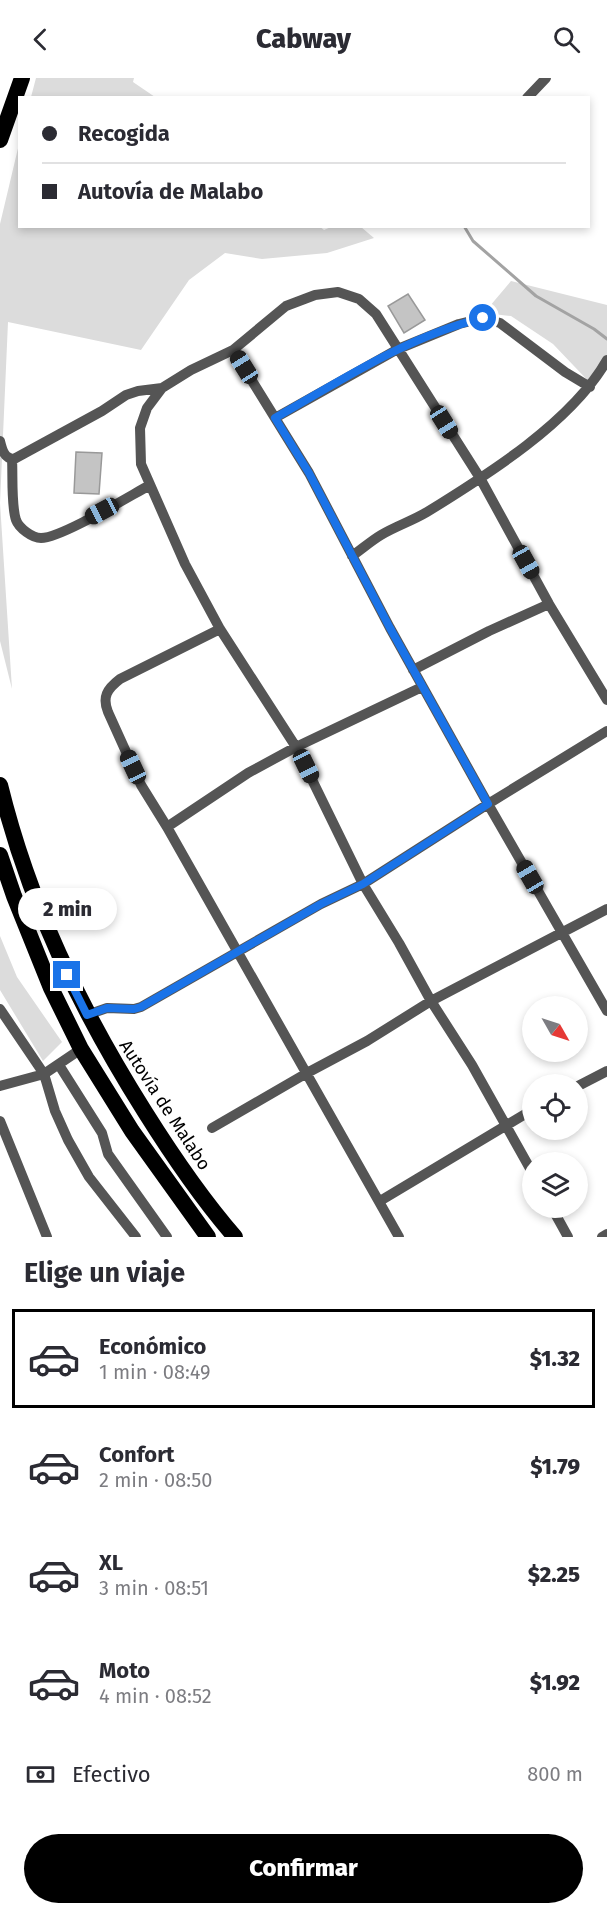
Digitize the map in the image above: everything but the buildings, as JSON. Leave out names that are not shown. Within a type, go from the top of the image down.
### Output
[{"type":"highway","points":[[0,140],[21,78]]},
{"type":"highway","name":"Autovía de Malabo","points":[[0,785],[29,882],[67,975],[87,1015],[180,1167],[235,1237]]},
{"type":"highway","points":[[0,855],[51,988],[81,1049],[132,1131],[208,1237]]},
{"type":"street","points":[[529,96],[546,78]]},
{"type":"street","points":[[522,1153],[363,884],[296,747],[220,629],[185,564],[141,464],[140,428],[147,408],[162,388],[191,370],[233,350],[286,306],[315,295],[338,292],[359,299],[376,314],[480,478],[549,604],[607,700]]},
{"type":"street","points":[[275,418],[398,349],[459,324],[483,318],[500,322],[565,372],[590,387]]},
{"type":"street","points":[[233,350],[309,473],[422,687],[607,1011]]},
{"type":"street","points":[[352,556],[380,535],[425,513],[480,478],[531,441],[576,403],[604,365]]},
{"type":"street","points":[[12,459],[102,411],[126,395],[162,388]]},
{"type":"street","points":[[0,441],[2,449],[12,459],[15,519],[23,529],[39,538],[50,536],[86,520],[150,485]]},
{"type":"street","points":[[413,670],[489,631],[549,604]]},
{"type":"street","points":[[220,629],[120,679],[110,687],[105,695],[104,703],[141,785],[307,1072],[399,1237]]},
{"type":"street","points":[[167,827],[232,782],[296,747],[422,687]]},
{"type":"street","points":[[87,1015],[107,1008],[141,1007],[321,904],[363,884],[607,731]]},
{"type":"street","points":[[212,1128],[307,1072],[367,1041],[431,1000],[607,909]]},
{"type":"street","points":[[0,1009],[44,1074],[55,1111],[89,1177],[135,1237]]},
{"type":"street","points":[[0,1086],[44,1074],[81,1049]]},
{"type":"street","points":[[59,1065],[102,1132],[108,1154],[167,1237]]},
{"type":"street","points":[[588,1081],[607,1071]]},
{"type":"street","points":[[380,1201],[522,1116]]},
{"type":"street","points":[[0,1121],[47,1237]]},
{"type":"street","points":[[558,1218],[568,1237]]},
{"type":"street","points":[[602,1237],[607,1234]]},
{"type":"shaded area","points":[[36,78],[134,78],[133,82],[154,96],[31,96]]},
{"type":"shaded area","points":[[18,148],[18,228],[322,228],[324,230],[362,228],[374,238],[327,253],[262,259],[225,253],[189,280],[141,350],[8,322],[0,503],[0,224]]},
{"type":"shaded area","points":[[511,281],[607,305],[607,366],[594,387],[553,344],[511,316],[484,313]]},
{"type":"shaded area","points":[[0,503],[12,689],[0,641]]},
{"type":"shaded area","points":[[0,936],[17,977],[62,1042],[43,1061],[0,990]]},
{"type":"waterway","points":[[465,228],[473,241],[536,296],[594,329],[607,339]]},
{"type":"route","points":[[67,975],[87,1015],[107,1008],[141,1007],[321,904],[363,884],[488,804],[390,628],[309,473],[275,418],[398,349],[459,324],[483,318]]}]
